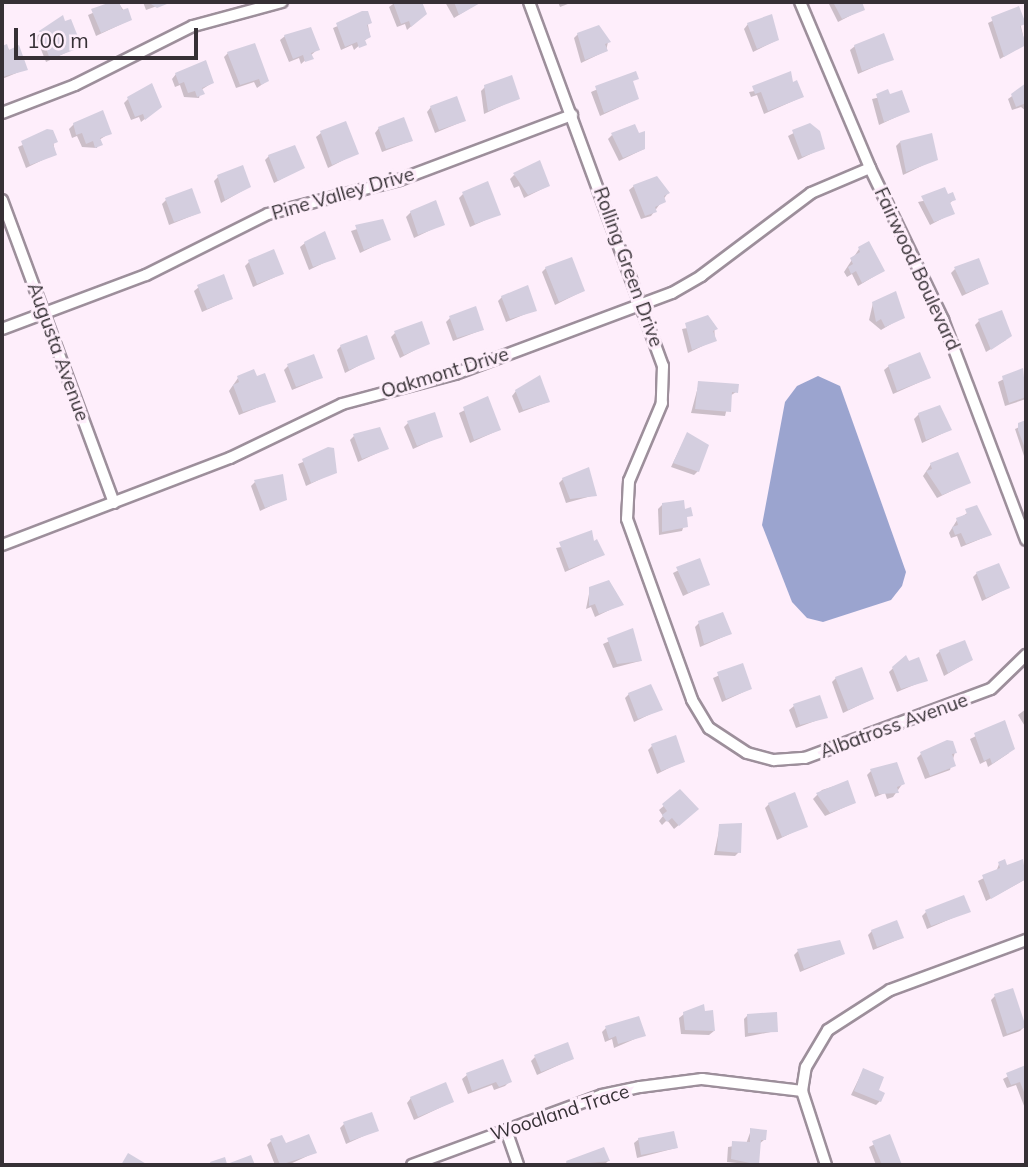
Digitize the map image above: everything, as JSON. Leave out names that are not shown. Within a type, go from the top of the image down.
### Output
[{"type":"street","points":[[2,113],[75,85],[194,26],[282,2]]},
{"type":"street","name":"Rolling Green Drive","points":[[529,2],[659,348],[664,384],[656,419],[629,481],[629,528],[692,700],[709,728],[747,753]]},
{"type":"street","name":"Fairwood Boulevard","points":[[800,2],[870,168],[943,320],[1026,540]]},
{"type":"street","name":"Pine Valley Drive","points":[[2,330],[146,275],[268,214],[399,180],[572,115]]},
{"type":"street","name":"Oakmont Drive","points":[[2,545],[230,458],[342,404],[455,374],[642,304],[701,276],[811,193],[870,168]]},
{"type":"street","name":"Augusta Avenue","points":[[2,200],[114,503]]},
{"type":"street","name":"Albatross Avenue","points":[[747,753],[774,760],[821,754],[991,689],[1026,655]]},
{"type":"street","points":[[825,1165],[802,1091],[806,1067],[828,1030],[840,1019],[890,990],[1026,940]]},
{"type":"street","name":"Woodland Trace","points":[[412,1165],[602,1095],[670,1082],[744,1081],[802,1091]]},
{"type":"street","points":[[506,1130],[519,1165]]},
{"type":"water","points":[[818,376],[840,386],[906,572],[902,586],[891,600],[823,622],[807,618],[792,602],[762,525],[785,402],[797,386]]},
{"type":"building","points":[[119,2],[122,10],[128,8],[132,20],[101,33],[91,9]]},
{"type":"building","points":[[148,2],[172,2],[157,8]]},
{"type":"building","points":[[393,2],[422,2],[427,14],[411,27],[409,21],[401,24]]},
{"type":"building","points":[[454,2],[482,2],[459,15]]},
{"type":"building","points":[[833,2],[862,2],[865,10],[842,19]]},
{"type":"building","points":[[1019,6],[1026,24],[1020,26],[1026,45],[1004,57],[991,17]]},
{"type":"building","points":[[362,11],[368,11],[372,23],[367,25],[371,37],[365,40],[367,45],[359,48],[357,42],[345,47],[336,23]]},
{"type":"building","points":[[772,14],[779,40],[757,49],[747,23]]},
{"type":"building","points":[[63,15],[65,21],[71,19],[82,47],[50,59],[39,31]]},
{"type":"building","points":[[599,25],[611,42],[605,44],[608,51],[585,60],[577,33]]},
{"type":"building","points":[[311,27],[320,50],[311,53],[314,59],[305,62],[303,55],[293,59],[284,35]]},
{"type":"building","points":[[884,33],[894,60],[862,71],[854,45]]},
{"type":"building","points":[[255,43],[269,81],[261,85],[259,79],[240,85],[227,52]]},
{"type":"building","points":[[7,44],[9,50],[19,45],[28,70],[2,77],[2,46]]},
{"type":"building","points":[[206,60],[214,83],[202,88],[205,94],[197,97],[195,91],[188,93],[184,82],[179,84],[175,73]]},
{"type":"building","points":[[636,71],[639,79],[633,81],[639,99],[604,113],[595,86]]},
{"type":"building","points":[[791,71],[793,82],[797,80],[804,97],[768,111],[761,92],[755,94],[752,86]]},
{"type":"building","points":[[512,75],[520,99],[488,111],[484,85]]},
{"type":"building","points":[[152,83],[162,107],[145,120],[143,114],[135,117],[127,97]]},
{"type":"building","points":[[1026,83],[1026,103],[1016,107],[1011,94]]},
{"type":"building","points":[[888,89],[890,94],[902,90],[910,112],[884,122],[876,94]]},
{"type":"building","points":[[457,96],[466,121],[439,130],[430,106]]},
{"type":"building","points":[[103,110],[112,134],[100,138],[103,145],[95,148],[93,141],[86,144],[82,133],[76,135],[73,123]]},
{"type":"building","points":[[404,117],[413,141],[386,149],[378,127]]},
{"type":"building","points":[[346,121],[359,154],[332,165],[320,131]]},
{"type":"building","points":[[810,123],[820,131],[825,149],[802,157],[792,130]]},
{"type":"building","points":[[635,124],[639,133],[645,131],[645,149],[623,158],[611,133]]},
{"type":"building","points":[[47,129],[53,130],[58,142],[53,144],[57,155],[30,165],[21,141]]},
{"type":"building","points":[[932,133],[938,160],[906,172],[900,141]]},
{"type":"building","points":[[295,145],[305,168],[278,181],[268,155]]},
{"type":"building","points":[[540,160],[550,186],[528,195],[513,173]]},
{"type":"building","points":[[243,165],[251,187],[225,200],[217,175]]},
{"type":"building","points":[[657,176],[670,193],[664,196],[666,202],[655,207],[657,212],[645,216],[633,185]]},
{"type":"building","points":[[488,181],[501,215],[475,224],[462,192]]},
{"type":"building","points":[[945,187],[948,194],[953,192],[956,200],[950,202],[955,214],[934,222],[921,196]]},
{"type":"building","points":[[192,188],[201,213],[174,222],[165,198]]},
{"type":"building","points":[[436,200],[445,225],[418,235],[410,211]]},
{"type":"building","points":[[383,219],[391,240],[364,250],[355,225]]},
{"type":"building","points":[[325,231],[336,259],[313,267],[304,242]]},
{"type":"building","points":[[869,241],[885,271],[862,283],[856,271],[851,274],[848,267],[853,264],[850,258],[860,252],[858,247]]},
{"type":"building","points":[[274,249],[284,274],[257,284],[248,260]]},
{"type":"building","points":[[572,257],[585,291],[559,302],[545,267]]},
{"type":"building","points":[[979,258],[989,284],[966,293],[954,267]]},
{"type":"building","points":[[224,274],[233,299],[207,309],[197,285]]},
{"type":"building","points":[[528,285],[537,311],[510,319],[501,296]]},
{"type":"building","points":[[896,291],[905,318],[885,327],[881,319],[876,322],[872,302]]},
{"type":"building","points":[[476,306],[484,330],[457,338],[449,316]]},
{"type":"building","points":[[1002,310],[1012,336],[991,350],[978,319]]},
{"type":"building","points":[[708,315],[718,329],[713,331],[717,341],[692,350],[685,323]]},
{"type":"building","points":[[422,321],[430,344],[404,355],[394,331]]},
{"type":"building","points":[[367,335],[375,359],[349,370],[340,345]]},
{"type":"building","points":[[920,352],[931,378],[897,391],[888,365]]},
{"type":"building","points":[[314,354],[323,378],[296,387],[287,364]]},
{"type":"building","points":[[1023,368],[1026,397],[1009,403],[1002,376]]},
{"type":"building","points":[[254,369],[257,376],[265,373],[276,402],[243,412],[233,385],[239,382],[237,376]]},
{"type":"building","points":[[540,375],[550,402],[523,410],[515,390]]},
{"type":"building","points":[[698,381],[739,384],[738,393],[732,392],[731,412],[695,409]]},
{"type":"building","points":[[488,396],[501,430],[474,440],[463,407]]},
{"type":"building","points":[[940,405],[952,430],[926,440],[918,413]]},
{"type":"building","points":[[435,412],[443,437],[417,446],[407,421]]},
{"type":"building","points":[[1026,420],[1026,451],[1018,423]]},
{"type":"building","points":[[380,427],[389,449],[362,459],[353,434]]},
{"type":"building","points":[[687,432],[709,445],[699,472],[673,463]]},
{"type":"building","points":[[328,447],[334,448],[337,473],[311,483],[302,459]]},
{"type":"building","points":[[958,452],[971,483],[942,495],[926,471],[932,469],[930,463]]},
{"type":"building","points":[[589,467],[597,496],[570,499],[562,478]]},
{"type":"building","points":[[283,474],[287,500],[265,508],[254,480]]},
{"type":"building","points":[[684,500],[685,509],[691,507],[693,516],[687,517],[688,527],[662,532],[662,503]]},
{"type":"building","points":[[977,505],[992,535],[966,544],[961,533],[955,535],[952,527],[958,525],[956,518],[967,514],[965,509]]},
{"type":"building","points":[[592,530],[594,541],[597,539],[605,555],[569,569],[559,542]]},
{"type":"building","points":[[700,558],[710,585],[688,593],[676,567]]},
{"type":"building","points":[[999,563],[1010,588],[986,598],[976,572]]},
{"type":"building","points":[[609,580],[624,605],[599,614],[595,604],[589,606],[589,587]]},
{"type":"building","points":[[723,612],[732,634],[704,644],[698,621]]},
{"type":"building","points":[[633,628],[642,661],[617,664],[607,638]]},
{"type":"building","points":[[965,640],[973,660],[948,673],[939,650]]},
{"type":"building","points":[[906,655],[909,661],[919,657],[928,681],[901,689],[892,667]]},
{"type":"building","points":[[743,663],[752,689],[726,699],[717,672]]},
{"type":"building","points":[[862,667],[874,699],[848,710],[835,677]]},
{"type":"building","points":[[651,684],[663,710],[638,719],[628,693]]},
{"type":"building","points":[[820,695],[828,718],[800,725],[793,704]]},
{"type":"building","points":[[1005,720],[1015,749],[992,764],[990,758],[984,761],[974,733]]},
{"type":"building","points":[[676,735],[685,762],[661,771],[651,744]]},
{"type":"building","points":[[947,740],[953,741],[957,753],[952,754],[956,766],[930,776],[920,752]]},
{"type":"building","points":[[897,762],[905,784],[897,787],[899,793],[879,794],[870,769]]},
{"type":"building","points":[[848,780],[856,803],[830,813],[816,793]]},
{"type":"building","points":[[680,789],[699,809],[679,826],[672,818],[667,822],[662,815],[667,811],[662,804]]},
{"type":"building","points":[[795,792],[808,827],[782,837],[768,803]]},
{"type":"building","points":[[742,823],[741,853],[717,851],[719,824]]},
{"type":"building","points":[[1005,859],[1007,865],[1023,859],[1026,879],[991,899],[982,875],[1000,868],[998,862]]},
{"type":"building","points":[[964,895],[971,912],[931,926],[925,910]]},
{"type":"building","points":[[897,920],[904,938],[877,947],[871,930]]},
{"type":"building","points":[[840,940],[845,954],[804,969],[797,949]]},
{"type":"building","points":[[1013,988],[1026,1027],[1007,1034],[994,994]]},
{"type":"building","points":[[704,1004],[705,1011],[713,1010],[715,1031],[685,1030],[683,1012]]},
{"type":"building","points":[[777,1012],[778,1032],[748,1033],[747,1014]]},
{"type":"building","points":[[639,1016],[646,1036],[618,1044],[616,1036],[609,1039],[605,1026]]},
{"type":"building","points":[[568,1042],[574,1059],[541,1072],[534,1055]]},
{"type":"building","points":[[503,1059],[512,1082],[499,1087],[496,1082],[472,1091],[466,1073]]},
{"type":"building","points":[[1026,1065],[1026,1097],[1020,1082],[1011,1085],[1006,1073]]},
{"type":"building","points":[[863,1068],[884,1077],[879,1090],[885,1093],[881,1102],[854,1091]]},
{"type":"building","points":[[446,1082],[454,1102],[418,1117],[410,1097]]},
{"type":"building","points":[[372,1112],[379,1131],[350,1141],[343,1122]]},
{"type":"building","points":[[750,1128],[767,1130],[766,1140],[761,1140],[759,1165],[731,1159],[732,1141],[750,1142]]},
{"type":"building","points":[[674,1131],[678,1148],[641,1155],[638,1138]]},
{"type":"building","points":[[309,1134],[317,1153],[280,1165],[270,1139],[282,1135],[286,1143]]},
{"type":"building","points":[[890,1134],[902,1165],[882,1165],[872,1141]]},
{"type":"building","points":[[604,1147],[610,1161],[568,1165],[566,1161]]},
{"type":"building","points":[[128,1153],[148,1165],[121,1165]]},
{"type":"building","points":[[251,1155],[255,1165],[211,1165],[210,1162],[225,1157],[227,1164]]}]
